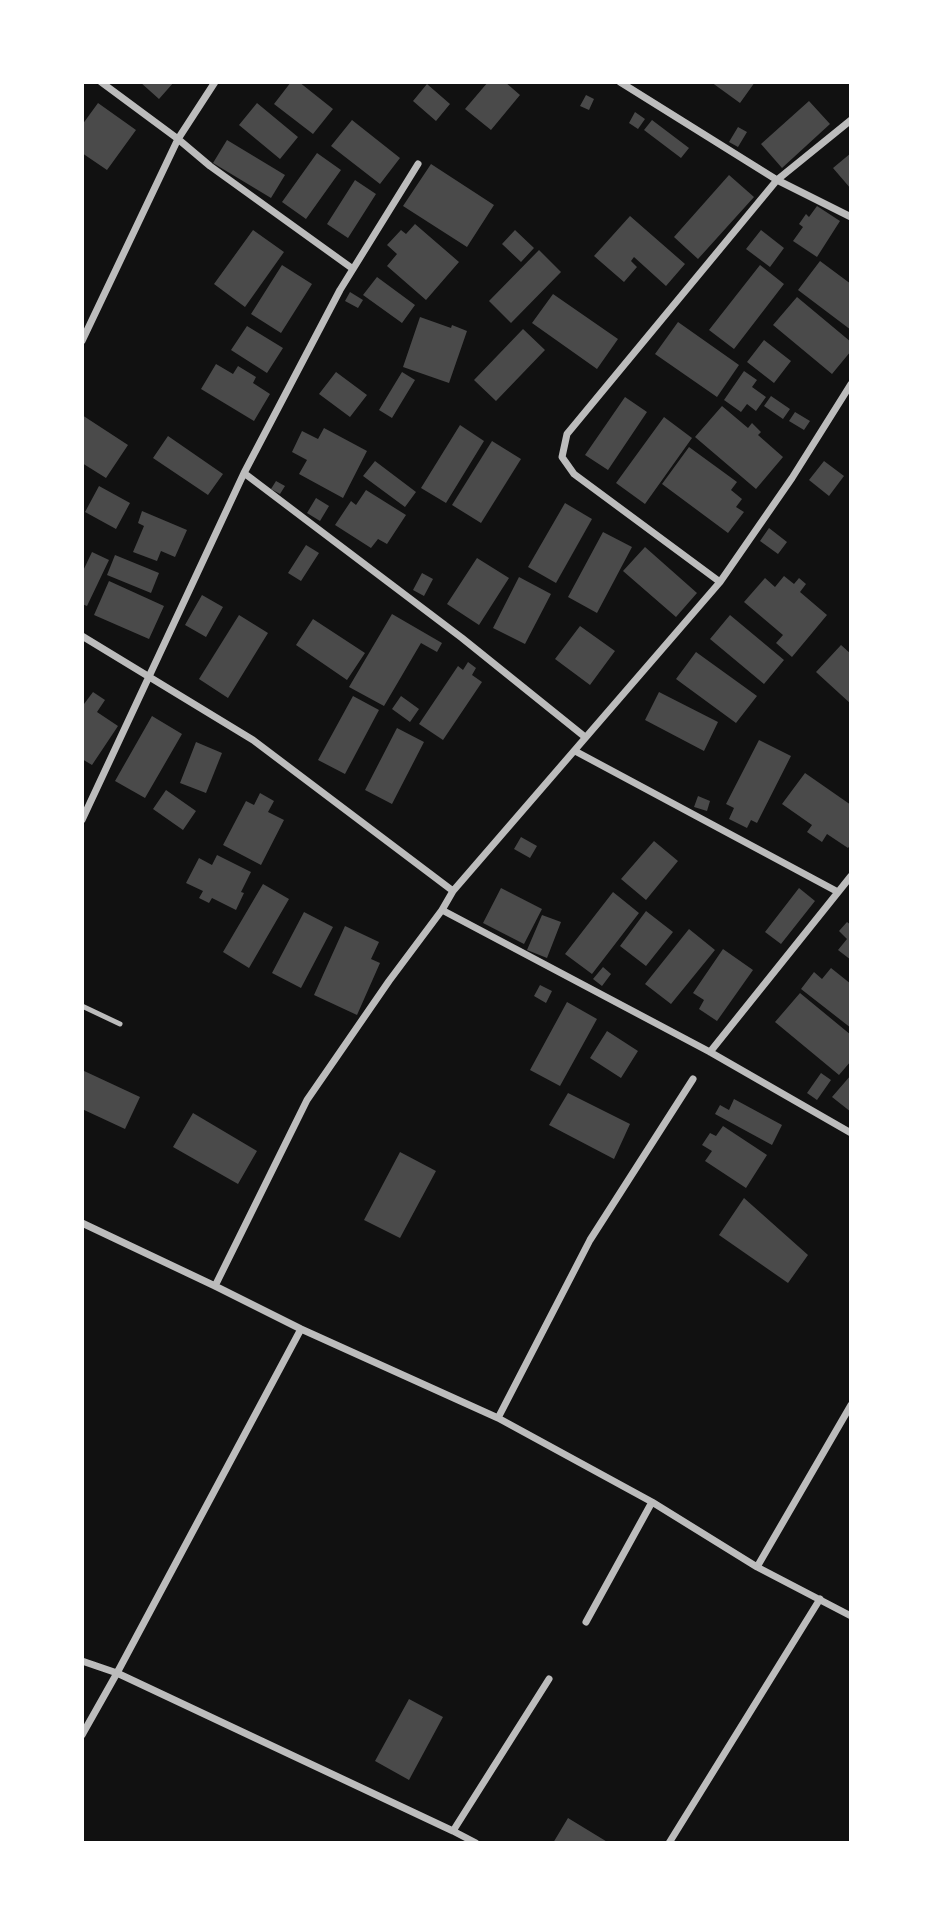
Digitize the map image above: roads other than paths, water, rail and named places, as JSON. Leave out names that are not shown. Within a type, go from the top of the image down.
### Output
[{"type":"street","points":[[101,82],[210,166],[353,269]]},
{"type":"street","points":[[82,341],[178,139],[215,82]]},
{"type":"street","points":[[620,82],[777,180],[851,217]]},
{"type":"street","points":[[720,582],[574,474],[562,457],[567,434],[777,180],[851,120]]},
{"type":"street","points":[[82,820],[244,473],[340,290],[418,164]]},
{"type":"street","points":[[215,1286],[307,1100],[389,981],[453,891],[720,582],[792,478],[851,384]]},
{"type":"street","points":[[244,473],[462,638],[585,737]]},
{"type":"street","points":[[82,636],[253,740],[453,891]]},
{"type":"street","points":[[575,751],[838,892]]},
{"type":"street","points":[[710,1052],[851,876]]},
{"type":"street","points":[[442,910],[710,1052],[851,1133]]},
{"type":"street","points":[[498,1418],[590,1240],[693,1079]]},
{"type":"street","points":[[82,1223],[301,1329],[498,1418],[652,1502],[757,1567],[851,1616]]},
{"type":"street","points":[[82,1735],[301,1329]]},
{"type":"street","points":[[757,1567],[851,1405]]},
{"type":"street","points":[[586,1622],[652,1502]]},
{"type":"street","points":[[669,1843],[820,1599]]},
{"type":"street","points":[[82,1661],[117,1673],[453,1830],[475,1843]]},
{"type":"street","points":[[453,1830],[549,1679]]},
{"type":"lane","points":[[82,1006],[121,1024]]}]
